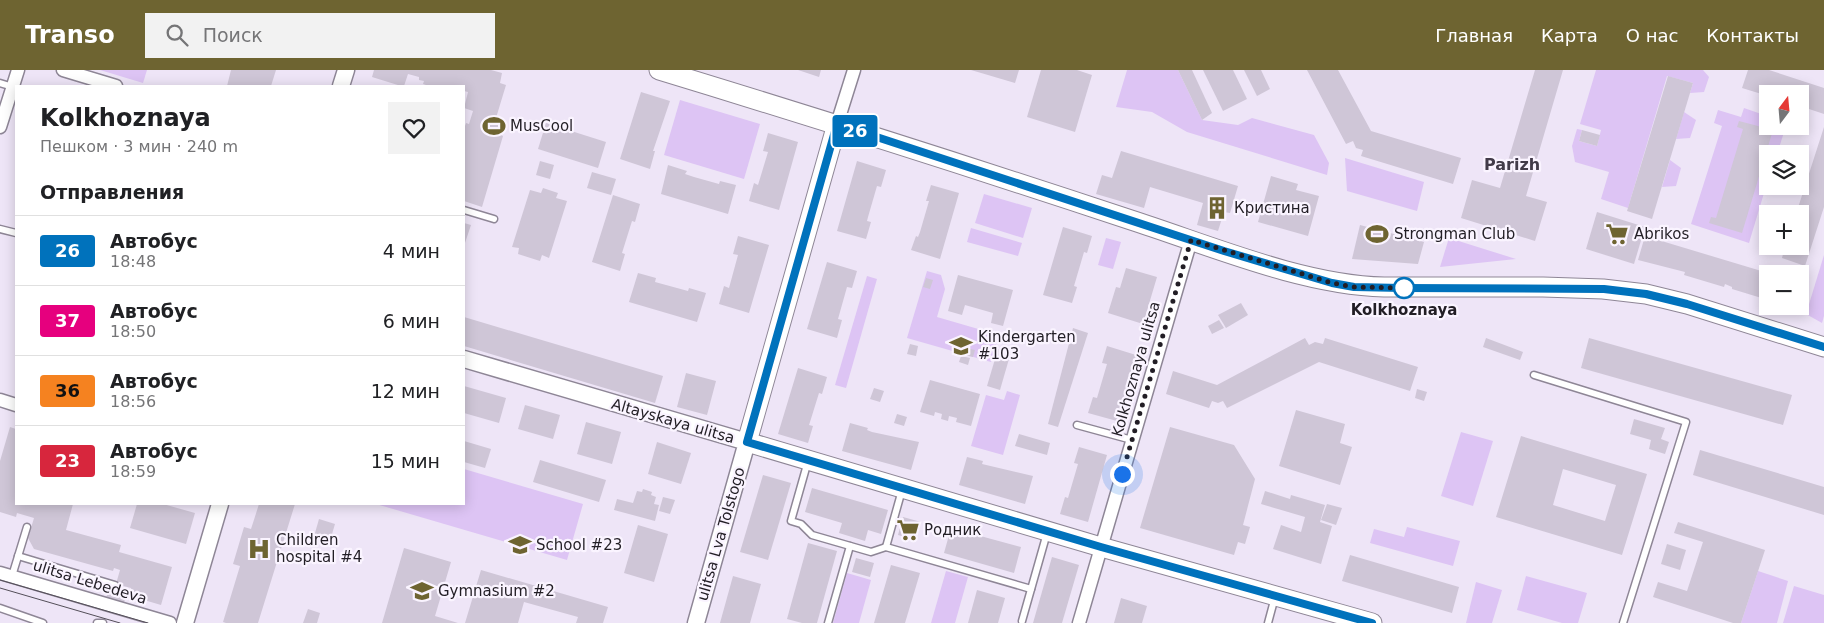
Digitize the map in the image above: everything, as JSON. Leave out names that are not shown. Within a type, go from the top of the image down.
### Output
[{"type":"main road","points":[[659,70],[837,124],[1191,240],[1304,275],[1354,287],[1544,287],[1604,289],[1646,294],[1687,304],[1824,347]]},
{"type":"main road","name":"ulitsa Lva Tolstogo","points":[[747,442],[837,124]]},
{"type":"main road","name":"Altayskaya ulitsa","points":[[747,442],[1101,547],[1372,623]]},
{"type":"street","points":[[0,127],[6,85],[18,70]]},
{"type":"street","points":[[63,70],[113,85]]},
{"type":"street","points":[[341,85],[346,70]]},
{"type":"street","name":"ulitsa Lva Tolstogo","points":[[837,124],[854,70]]},
{"type":"street","name":"Kolkhoznaya ulitsa","points":[[1079,623],[1191,240]]},
{"type":"street","name":"Altayskaya ulitsa","points":[[465,359],[747,442]]},
{"type":"street","points":[[0,400],[15,405]]},
{"type":"street","name":"ulitsa Lva Tolstogo","points":[[696,623],[747,442]]},
{"type":"street","points":[[185,623],[220,505]]},
{"type":"street","name":"ulitsa Lebedeva","points":[[6,574],[170,623]]},
{"type":"lane","points":[[465,210],[494,219]]},
{"type":"lane","points":[[0,229],[15,233]]},
{"type":"lane","points":[[1534,375],[1686,422],[1623,623]]},
{"type":"lane","points":[[1078,425],[1132,440]]},
{"type":"lane","points":[[808,460],[791,521],[801,524],[812,536],[871,552],[886,547],[1031,590]]},
{"type":"lane","points":[[886,547],[902,488]]},
{"type":"lane","points":[[6,574],[18,556],[27,528]]},
{"type":"lane","points":[[1022,621],[1047,531]]},
{"type":"lane","points":[[828,623],[850,546]]},
{"type":"lane","points":[[18,556],[115,585]]},
{"type":"lane","points":[[1268,623],[1276,596]]},
{"type":"lane","points":[[0,608],[43,623]]},
{"type":"lane","points":[[97,623],[104,623]]},
{"type":"shaded area","points":[[100,70],[147,70],[143,83]]},
{"type":"shaded area","points":[[1127,70],[1178,70],[1202,120],[1238,125],[1252,118],[1314,135],[1329,163],[1327,175],[1187,132],[1152,112],[1116,107]]},
{"type":"shaded area","points":[[1596,70],[1703,70],[1709,77],[1704,92],[1690,93],[1693,83],[1667,76],[1628,208],[1601,199],[1609,172],[1575,162],[1572,146],[1577,129],[1582,130],[1579,141],[1597,146],[1601,130],[1580,124]]},
{"type":"shaded area","points":[[680,100],[760,124],[744,179],[664,155]]},
{"type":"shaded area","points":[[1744,108],[1759,113],[1759,135],[1783,135],[1780,145],[1759,145],[1759,195],[1763,195],[1749,243],[1691,224],[1722,126],[1714,123],[1718,110],[1741,117]]},
{"type":"shaded area","points":[[1684,112],[1696,120],[1690,138],[1676,139]]},
{"type":"shaded area","points":[[1345,158],[1424,182],[1417,211],[1347,191]]},
{"type":"shaded area","points":[[1670,160],[1681,168],[1676,186],[1662,187]]},
{"type":"shaded area","points":[[984,194],[1032,208],[1023,238],[975,223]]},
{"type":"shaded area","points":[[971,228],[1022,243],[1018,256],[967,242]]},
{"type":"shaded area","points":[[1106,238],[1121,242],[1113,269],[1098,265]]},
{"type":"shaded area","points":[[1449,238],[1516,259],[1440,267]]},
{"type":"shaded area","points":[[1824,255],[1824,316],[1822,323],[1808,315],[1809,304]]},
{"type":"shaded area","points":[[927,271],[941,275],[945,289],[937,317],[999,335],[991,362],[907,338]]},
{"type":"shaded area","points":[[867,276],[877,279],[846,388],[835,385]]},
{"type":"shaded area","points":[[1007,391],[1020,395],[1003,455],[971,446],[986,395],[1004,400]]},
{"type":"shaded area","points":[[1461,432],[1493,441],[1473,506],[1441,496]]},
{"type":"shaded area","points":[[465,469],[583,504],[567,560],[379,505],[465,505]]},
{"type":"shaded area","points":[[1407,527],[1460,541],[1453,566],[1370,543],[1374,529],[1404,537]]},
{"type":"shaded area","points":[[946,571],[968,577],[955,623],[931,623]]},
{"type":"shaded area","points":[[1758,571],[1788,581],[1777,623],[1741,623]]},
{"type":"shaded area","points":[[847,573],[871,580],[859,623],[833,623]]},
{"type":"shaded area","points":[[1526,576],[1587,593],[1578,623],[1562,623],[1517,610]]},
{"type":"shaded area","points":[[1476,582],[1502,590],[1492,623],[1466,623]]},
{"type":"shaded area","points":[[1794,586],[1824,595],[1824,623],[1783,623]]},
{"type":"building","points":[[231,70],[276,70],[271,85],[227,85]]},
{"type":"building","points":[[374,70],[491,70],[502,73],[500,83],[506,85],[496,118],[504,120],[499,134],[503,136],[482,207],[465,201],[465,126],[466,123],[469,124],[473,111],[465,108],[468,92],[465,91],[465,85],[426,85],[423,84],[424,81],[419,80],[419,77],[408,74],[404,85],[398,85],[372,77]]},
{"type":"building","points":[[798,70],[821,70],[819,77]]},
{"type":"building","points":[[971,70],[1019,70],[1015,83]]},
{"type":"building","points":[[1041,70],[1077,70],[1092,75],[1075,132],[1027,117]]},
{"type":"building","points":[[1178,70],[1192,70],[1212,113],[1202,120]]},
{"type":"building","points":[[1203,70],[1233,70],[1247,99],[1223,111]]},
{"type":"building","points":[[1244,70],[1261,70],[1270,89],[1257,96]]},
{"type":"building","points":[[1307,70],[1338,70],[1371,131],[1461,158],[1453,184],[1361,156],[1363,150],[1356,148],[1353,141],[1346,144]]},
{"type":"building","points":[[1535,70],[1563,70],[1526,196],[1547,202],[1535,241],[1461,218],[1472,180],[1500,188]]},
{"type":"building","points":[[1748,70],[1769,70],[1824,88],[1824,114],[1809,109],[1809,85],[1759,85],[1759,93],[1742,88]]},
{"type":"building","points":[[1668,76],[1693,83],[1652,219],[1627,211]]},
{"type":"building","points":[[641,92],[670,101],[653,151],[655,151],[650,169],[620,159]]},
{"type":"building","points":[[1739,121],[1759,126],[1759,135],[1771,135],[1768,145],[1759,145],[1759,177],[1742,233],[1709,223],[1711,217],[1716,218],[1743,129],[1737,127]]},
{"type":"building","points":[[546,123],[606,142],[598,168],[538,149]]},
{"type":"building","points":[[1824,127],[1824,207],[1809,254],[1809,205],[1799,205],[1802,195],[1809,195],[1809,174]]},
{"type":"building","points":[[1582,130],[1600,135],[1597,146],[1579,141]]},
{"type":"building","points":[[768,133],[798,142],[779,210],[749,201],[754,183],[758,185],[768,152],[763,151]]},
{"type":"building","points":[[1121,151],[1238,186],[1230,213],[1224,212],[1218,231],[1197,225],[1203,203],[1150,187],[1144,208],[1096,194],[1102,175],[1112,178]]},
{"type":"building","points":[[540,161],[554,165],[550,179],[536,175]]},
{"type":"building","points":[[857,161],[886,170],[881,187],[877,186],[868,217],[867,221],[871,222],[866,239],[837,231]]},
{"type":"building","points":[[668,165],[687,171],[685,174],[694,177],[719,184],[720,181],[736,185],[728,214],[661,194]]},
{"type":"building","points":[[592,172],[616,179],[611,195],[587,188]]},
{"type":"building","points":[[1271,176],[1298,184],[1296,190],[1319,196],[1308,236],[1258,222]]},
{"type":"building","points":[[931,185],[959,193],[940,259],[911,250],[916,236],[918,237],[920,232],[929,201],[926,201]]},
{"type":"building","points":[[543,188],[558,193],[556,198],[567,201],[549,258],[542,255],[540,261],[518,254],[519,248],[512,247],[530,190],[541,193]]},
{"type":"building","points":[[613,195],[640,204],[635,222],[632,221],[622,253],[625,254],[620,271],[592,262]]},
{"type":"building","points":[[1597,212],[1645,227],[1634,264],[1586,249]]},
{"type":"building","points":[[465,223],[471,225],[465,243]]},
{"type":"building","points":[[1360,225],[1424,242],[1418,264],[1352,259]]},
{"type":"building","points":[[1063,227],[1092,236],[1087,253],[1084,252],[1074,286],[1077,287],[1072,303],[1043,295]]},
{"type":"building","points":[[738,236],[769,245],[749,313],[719,304],[724,286],[729,288],[738,255],[733,254]]},
{"type":"building","points":[[1645,236],[1759,270],[1759,297],[1732,289],[1732,287],[1725,284],[1724,287],[1684,275],[1685,272],[1638,260]]},
{"type":"building","points":[[1783,255],[1809,255],[1805,265],[1782,258]]},
{"type":"building","points":[[827,262],[857,271],[852,288],[847,287],[838,319],[842,320],[837,338],[807,329]]},
{"type":"building","points":[[1126,268],[1157,277],[1143,324],[1108,313],[1116,287],[1120,288]]},
{"type":"building","points":[[638,273],[656,278],[655,282],[688,291],[689,288],[706,293],[697,322],[629,302]]},
{"type":"building","points":[[958,275],[1013,290],[1003,326],[991,323],[993,313],[965,305],[962,315],[948,311]]},
{"type":"building","points":[[926,278],[933,280],[930,289],[923,287]]},
{"type":"building","points":[[1241,303],[1248,315],[1226,328],[1218,315]]},
{"type":"building","points":[[465,317],[663,376],[655,403],[465,346]]},
{"type":"building","points":[[1219,320],[1224,328],[1212,334],[1208,326]]},
{"type":"building","points":[[1073,328],[1088,333],[1058,427],[1048,424]]},
{"type":"building","points":[[1305,338],[1309,345],[1315,342],[1323,344],[1325,338],[1418,367],[1410,391],[1319,362],[1227,408],[1223,401],[1218,403],[1212,401],[1209,408],[1166,394],[1173,371],[1217,385]]},
{"type":"building","points":[[1486,338],[1523,352],[1520,360],[1483,347]]},
{"type":"building","points":[[1589,338],[1792,395],[1783,425],[1581,368]]},
{"type":"building","points":[[910,344],[918,346],[916,356],[907,354]]},
{"type":"building","points":[[1107,346],[1136,355],[1117,421],[1088,413],[1093,397],[1097,398],[1107,364],[1102,363]]},
{"type":"building","points":[[966,348],[975,350],[973,357],[964,355]]},
{"type":"building","points":[[998,349],[1011,352],[1000,390],[987,386]]},
{"type":"building","points":[[961,356],[970,358],[968,365],[959,362]]},
{"type":"building","points":[[798,368],[827,377],[822,394],[819,393],[809,425],[813,426],[808,443],[778,434]]},
{"type":"building","points":[[686,373],[716,381],[707,415],[677,407]]},
{"type":"building","points":[[930,380],[980,394],[971,426],[956,422],[957,418],[949,416],[948,421],[941,419],[942,414],[935,412],[934,416],[920,412]]},
{"type":"building","points":[[465,386],[506,398],[499,423],[465,413]]},
{"type":"building","points":[[874,388],[884,391],[880,402],[870,399]]},
{"type":"building","points":[[1417,389],[1427,392],[1424,401],[1415,398]]},
{"type":"building","points":[[525,405],[560,415],[553,439],[518,429]]},
{"type":"building","points":[[1296,410],[1345,424],[1340,443],[1352,447],[1340,485],[1279,466]]},
{"type":"building","points":[[897,414],[907,417],[904,426],[894,423]]},
{"type":"building","points":[[1634,419],[1665,428],[1661,439],[1669,442],[1665,454],[1649,449],[1651,440],[1630,434]]},
{"type":"building","points":[[586,422],[621,432],[612,464],[577,454]]},
{"type":"building","points":[[850,423],[868,428],[867,430],[872,432],[919,442],[911,470],[842,451]]},
{"type":"building","points":[[10,427],[15,429],[15,505],[73,505],[66,530],[121,545],[119,552],[172,567],[161,605],[134,597],[131,588],[116,584],[120,570],[114,568],[113,571],[34,549],[28,538],[34,518],[17,513],[16,517],[0,512],[0,461]]},
{"type":"building","points":[[1170,427],[1234,445],[1255,479],[1243,525],[1250,527],[1245,544],[1238,542],[1234,555],[1140,528]]},
{"type":"building","points":[[1019,434],[1050,443],[1047,455],[1015,446]]},
{"type":"building","points":[[1521,436],[1647,474],[1622,555],[1496,517]],"holes":[[[1563,469],[1616,485],[1605,521],[1553,505]]]},
{"type":"building","points":[[465,441],[491,449],[485,468],[465,462]]},
{"type":"building","points":[[657,442],[691,453],[681,484],[648,474]]},
{"type":"building","points":[[1079,447],[1107,455],[1088,522],[1060,514],[1065,497],[1068,498],[1078,464],[1074,463]]},
{"type":"building","points":[[1700,450],[1824,487],[1824,515],[1693,475]]},
{"type":"building","points":[[967,457],[983,461],[982,464],[1033,476],[1025,504],[959,485]]},
{"type":"building","points":[[540,460],[606,480],[599,502],[533,482]]},
{"type":"building","points":[[763,475],[791,483],[768,560],[740,552]]},
{"type":"building","points":[[812,488],[888,510],[881,534],[868,530],[865,541],[839,533],[842,523],[805,512]]},
{"type":"building","points":[[643,489],[652,492],[651,495],[656,497],[654,504],[659,505],[655,521],[614,510],[617,499],[633,503],[637,491],[642,492]]},
{"type":"building","points":[[1265,491],[1290,499],[1291,495],[1325,505],[1320,522],[1332,526],[1321,564],[1273,549],[1281,525],[1301,532],[1305,517],[1261,504]]},
{"type":"building","points":[[663,497],[675,500],[670,514],[659,511]]},
{"type":"building","points":[[1327,504],[1342,508],[1336,525],[1321,520]]},
{"type":"building","points":[[137,505],[167,505],[195,513],[186,544],[130,528]]},
{"type":"building","name":"Children hospital #4","points":[[259,505],[295,505],[258,623],[226,623],[223,622],[240,566],[233,564],[244,527],[251,529]]},
{"type":"building","points":[[903,517],[921,522],[916,540],[898,535]]},
{"type":"building","points":[[319,519],[335,524],[329,544],[313,540]]},
{"type":"building","points":[[1678,522],[1765,550],[1741,623],[1733,623],[1653,597],[1658,582],[1687,591],[1703,542],[1674,533]]},
{"type":"building","points":[[638,525],[668,534],[654,582],[624,573]]},
{"type":"building","points":[[951,528],[1021,547],[1014,573],[944,553]]},
{"type":"building","points":[[808,543],[837,551],[817,623],[802,623],[787,619]]},
{"type":"building","points":[[1667,544],[1686,550],[1680,570],[1661,564]]},
{"type":"building","points":[[404,548],[451,562],[435,616],[458,623],[382,623]]},
{"type":"building","points":[[1350,555],[1459,587],[1452,613],[1342,581]]},
{"type":"building","points":[[1052,557],[1079,565],[1062,623],[1033,623]]},
{"type":"building","points":[[856,558],[874,563],[870,577],[852,572]]},
{"type":"building","points":[[891,565],[920,573],[905,623],[874,623]]},
{"type":"building","points":[[481,570],[608,607],[603,623],[576,623],[578,617],[524,602],[518,623],[465,623]]},
{"type":"building","points":[[733,576],[761,584],[750,623],[720,623]]},
{"type":"building","points":[[109,590],[126,595],[124,603],[106,598]]},
{"type":"building","points":[[977,590],[1005,598],[998,623],[968,623]]},
{"type":"building","points":[[1121,598],[1147,606],[1142,623],[1114,623]]},
{"type":"building","points":[[308,609],[320,613],[317,623],[303,623]]},
{"type":"tram line","points":[[0,580],[148,623]]},
{"type":"tram line","points":[[0,588],[120,623]]},
{"type":"bus line","name":"26","points":[[1372,623],[1101,547],[747,442],[837,124],[1224,251],[1332,283],[1354,287],[1504,289],[1544,287],[1604,289],[1646,294],[1687,304],[1824,347]]},
{"type":"place","name":"MusCool","points":[[494,126]]},
{"type":"place","name":"Кристина","points":[[1217,208]]},
{"type":"place","name":"Strongman Club","points":[[1377,234]]},
{"type":"place","name":"Abrikos","points":[[1617,234]]},
{"type":"place","name":"Kolkhoznaya","points":[[1404,288]]},
{"type":"place","name":"Kindergarten #103","points":[[961,346]]},
{"type":"place","name":"Родник","points":[[908,530]]},
{"type":"place","name":"School #23","points":[[520,545]]},
{"type":"place","name":"Children hospital #4","points":[[259,549]]},
{"type":"place","name":"Gymnasium #2","points":[[422,591]]},
{"type":"district","name":"Parizh","points":[[1512,164]]},
{"type":"route","points":[[1122,474],[1191,240],[1332,283],[1354,287],[1404,288]]}]
